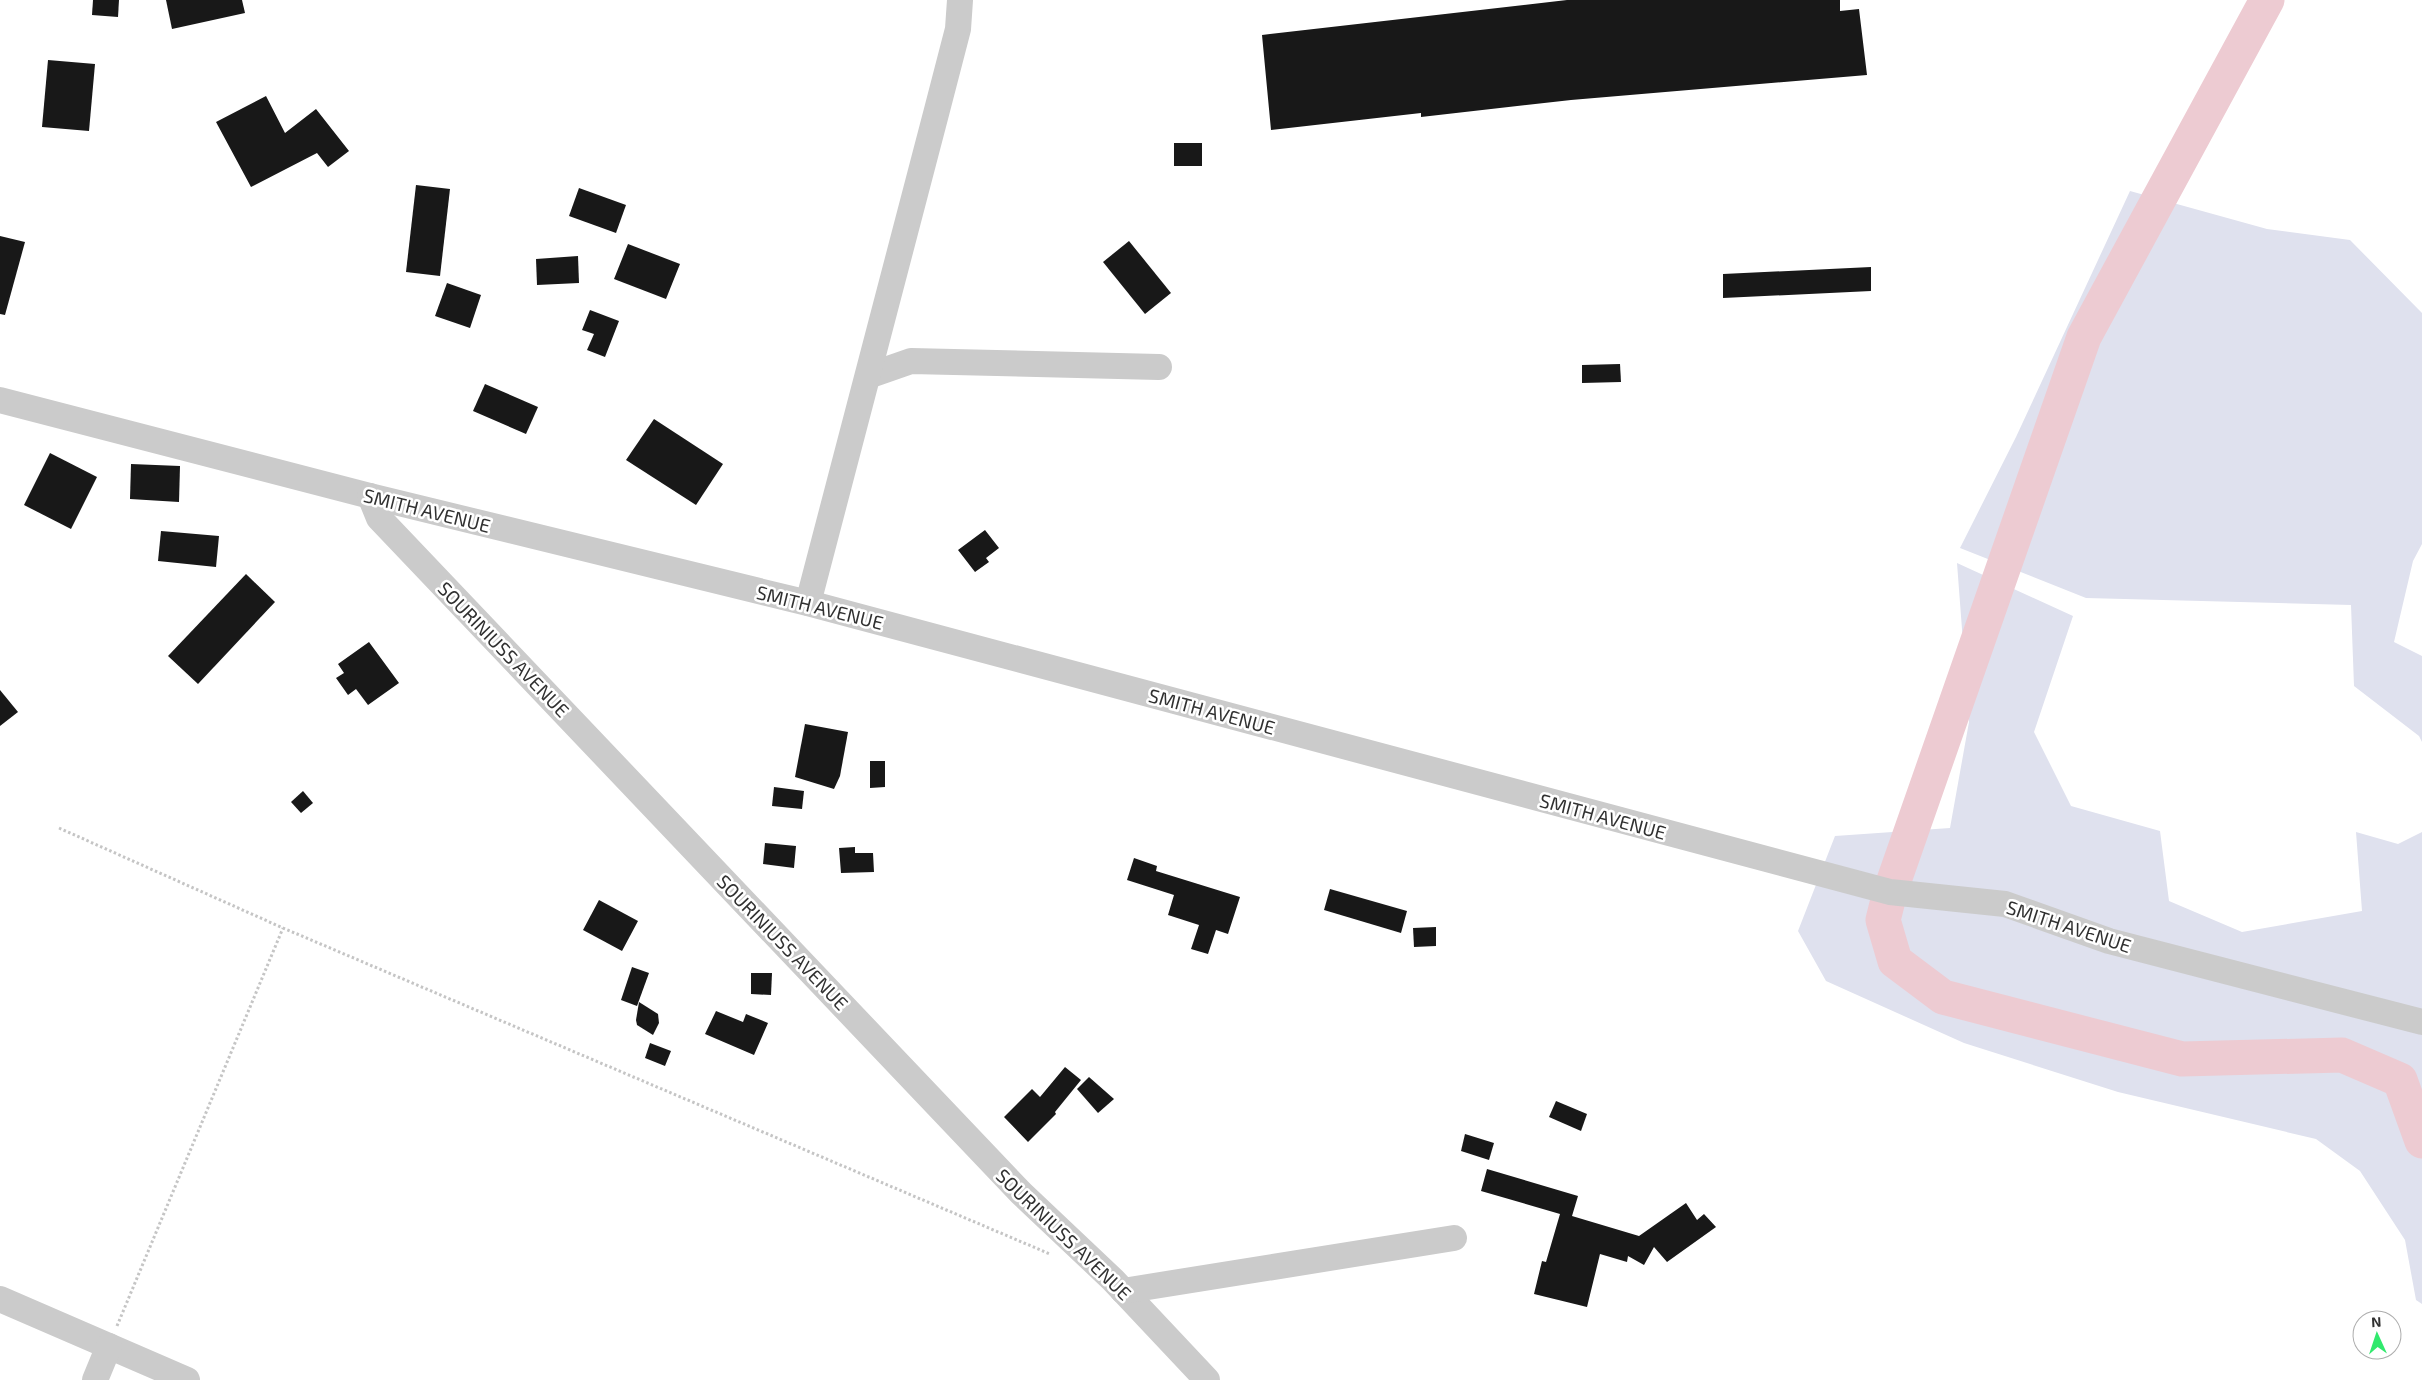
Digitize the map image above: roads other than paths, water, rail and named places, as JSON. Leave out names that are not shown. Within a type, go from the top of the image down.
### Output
[{"type":"street","points":[[808,603],[958,29],[960,0]]},
{"type":"street","points":[[868,376],[911,360],[1159,367]]},
{"type":"street","name":"SMITH AVENUE","points":[[0,400],[370,496],[808,603],[1890,892],[2005,904],[2108,941],[2422,1022]]},
{"type":"street","name":"SOURINIUSS AVENUE","points":[[370,496],[379,518],[1021,1193],[1123,1291],[1207,1380]]},
{"type":"street","points":[[1123,1291],[1454,1238]]},
{"type":"street","points":[[0,1299],[187,1380]]},
{"type":"street","points":[[95,1380],[109,1346]]},
{"type":"waterway","points":[[2267,0],[2084,337],[1890,892],[1883,920],[1895,961],[1943,997],[2182,1059],[2342,1055],[2400,1080],[2422,1141]]}]
